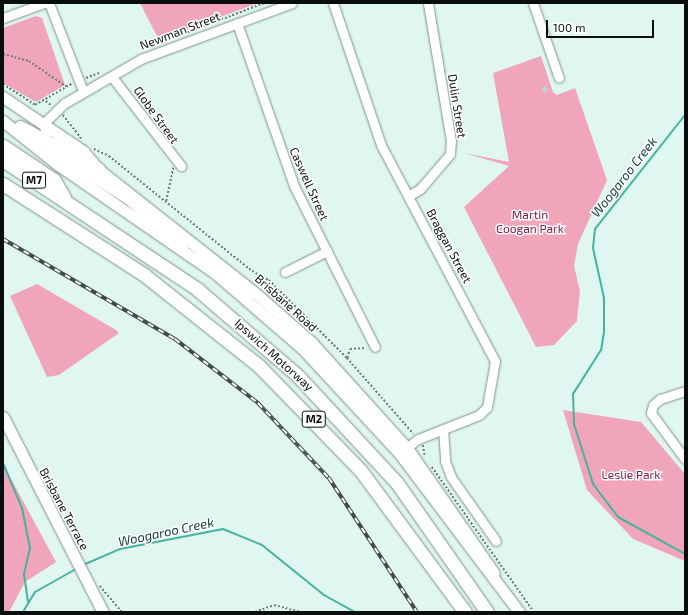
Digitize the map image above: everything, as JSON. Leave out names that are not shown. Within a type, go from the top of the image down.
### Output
[{"type":"highway","points":[[20,127],[46,139],[98,169]]},
{"type":"highway","name":"M2","points":[[3,146],[54,180],[66,200]]},
{"type":"highway","name":"Ipswich Motorway","points":[[3,160],[66,200],[197,289],[320,396],[401,489],[487,612]]},
{"type":"highway","name":"Ipswich Motorway","points":[[3,184],[173,295],[275,381],[361,471],[464,612]]},
{"type":"highway","points":[[3,195],[22,196]]},
{"type":"main road","name":"Brisbane Road","points":[[3,97],[44,123],[83,151],[98,169],[282,316],[349,381],[403,451],[519,612]]},
{"type":"main road","name":"Brisbane Road","points":[[3,121],[52,161],[184,250],[302,348],[403,451]]},
{"type":"main road","name":"Brisbane Terrace","points":[[3,417],[69,547],[94,584],[104,612]]},
{"type":"street","points":[[3,18],[44,3]]},
{"type":"street","points":[[49,3],[78,80],[84,91]]},
{"type":"street","name":"Newman Street","points":[[44,123],[84,91],[155,53],[292,3]]},
{"type":"street","name":"Braggan Street","points":[[333,3],[381,145],[495,361],[487,407],[479,415],[443,429],[403,451]]},
{"type":"street","name":"Dulin Street","points":[[408,196],[420,189],[450,154],[451,142],[428,3]]},
{"type":"street","points":[[533,3],[559,78]]},
{"type":"street","name":"Caswell Street","points":[[237,23],[294,186],[375,347]]},
{"type":"street","name":"Globe Street","points":[[112,77],[178,163]]},
{"type":"street","points":[[3,104],[36,122],[44,123],[46,139],[54,152],[127,199],[179,241],[184,250]]},
{"type":"street","points":[[285,272],[327,251]]},
{"type":"street","points":[[685,390],[660,399],[653,405],[651,413],[685,459]]},
{"type":"street","points":[[443,429],[445,461],[451,476],[496,541]]},
{"type":"path","points":[[3,54],[29,61],[67,87]]},
{"type":"path","points":[[3,84],[35,105],[78,80]]},
{"type":"path","points":[[166,201],[178,163]]},
{"type":"path","points":[[347,358],[350,349],[375,347]]},
{"type":"path","points":[[94,584],[122,612]]},
{"type":"path","points":[[255,612],[274,604],[300,612]]},
{"type":"green space","points":[[140,3],[258,3],[159,40]]},
{"type":"green space","points":[[36,16],[42,18],[65,85],[36,102],[3,83],[3,28]]},
{"type":"green space","name":"Martin Coogan Park","points":[[541,56],[553,92],[557,95],[575,88],[607,180],[578,244],[574,266],[580,291],[577,321],[554,345],[536,347],[464,207],[509,166],[464,153],[509,162],[493,73]]},
{"type":"green space","points":[[37,284],[119,333],[59,375],[47,377],[10,296]]},
{"type":"green space","name":"Leslie Park","points":[[563,410],[641,422],[685,474],[685,561],[633,539],[587,490]]},
{"type":"green space","points":[[3,464],[56,562],[25,582],[9,612],[3,612]]},
{"type":"building","points":[[546,86],[548,91],[544,93],[541,88]]},
{"type":"waterway","name":"Woogaroo Creek","points":[[685,115],[595,229],[593,248],[604,298],[604,332],[601,350],[573,394],[574,424],[593,484],[618,517],[685,554]]},
{"type":"waterway","points":[[3,463],[22,508],[30,548],[24,574],[28,602]]},
{"type":"waterway","name":"Woogaroo Creek","points":[[83,565],[120,549],[223,529],[262,545],[324,595],[355,612]]},
{"type":"waterway","name":"Woogaroo Creek","points":[[23,612],[35,592],[76,569]]},
{"type":"railway","points":[[3,239],[175,339],[258,403],[329,478],[417,612]]}]
